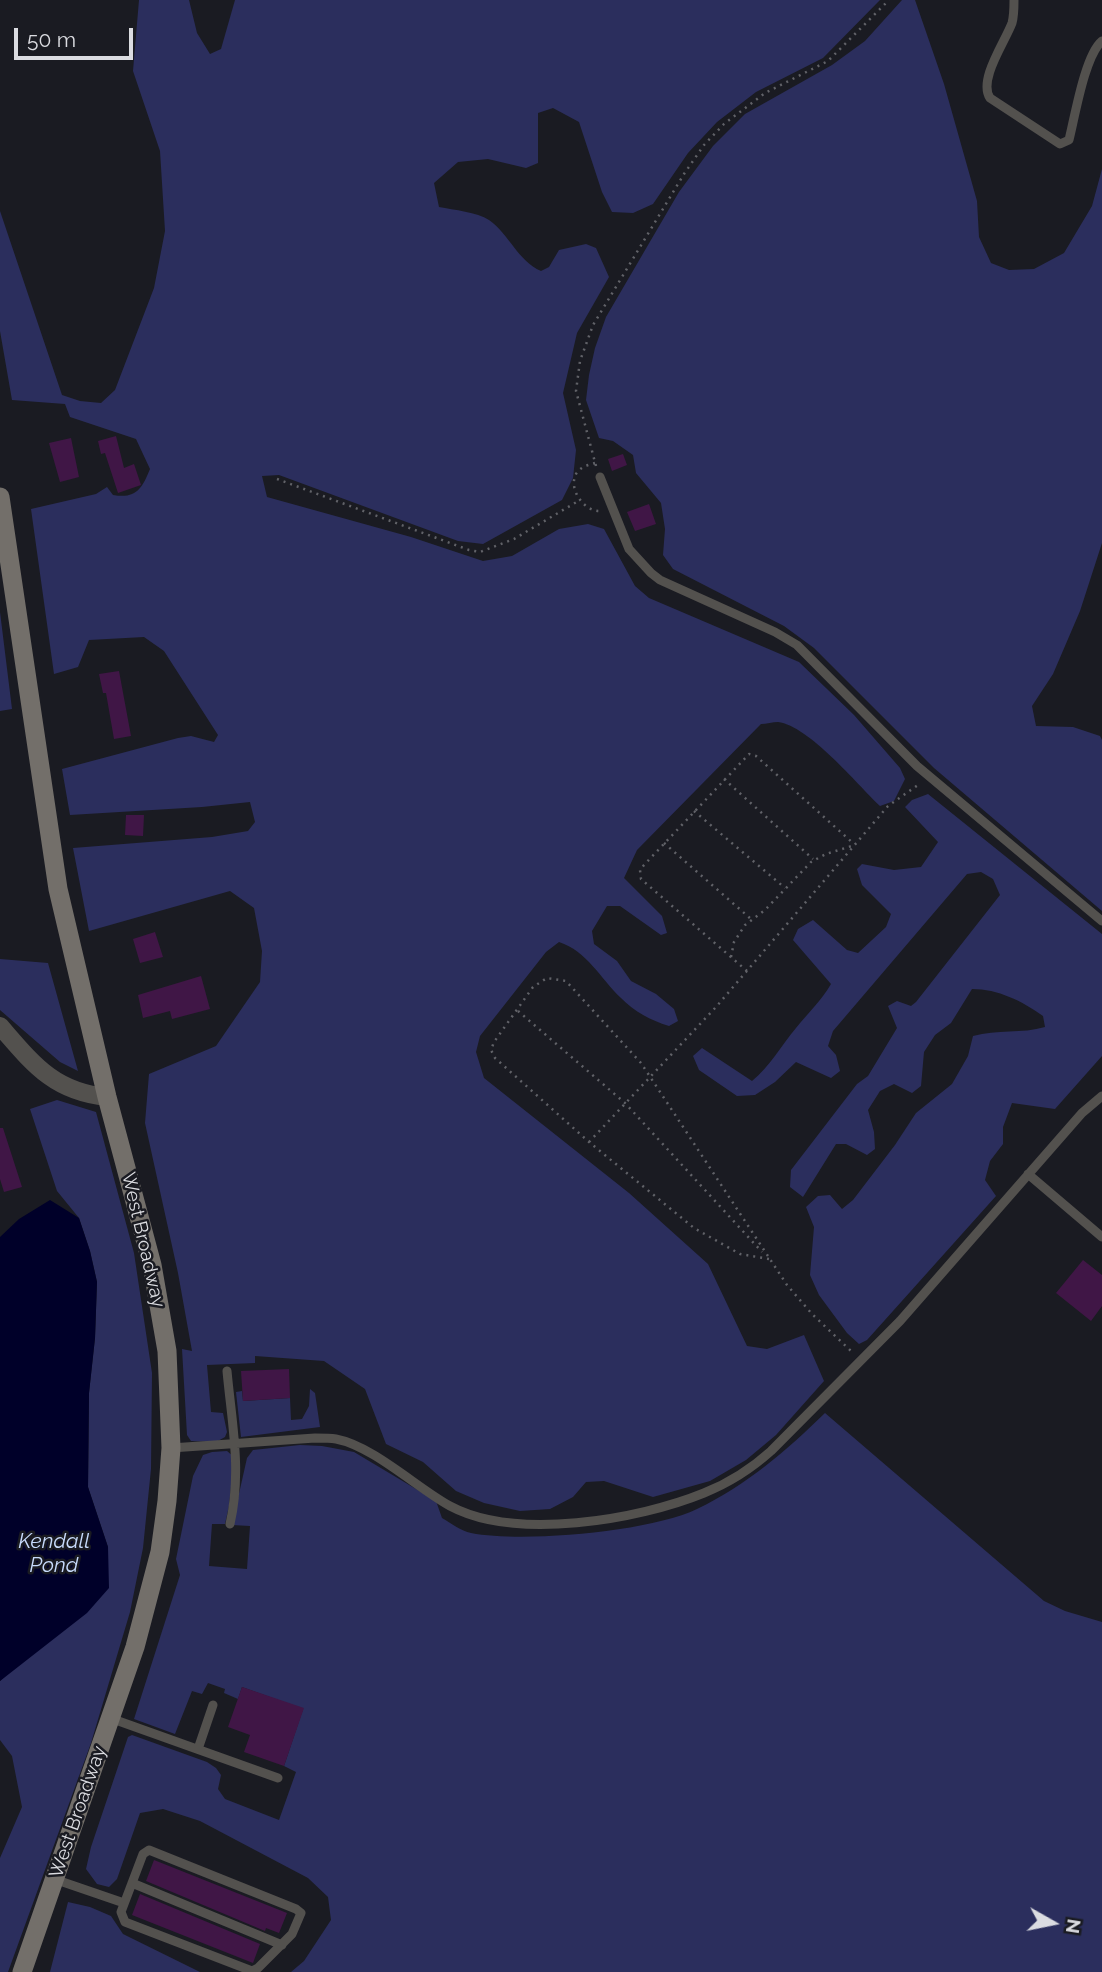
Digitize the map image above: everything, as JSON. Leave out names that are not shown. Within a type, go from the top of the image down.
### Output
[{"type":"main road","name":"West Broadway","points":[[0,497],[58,889],[107,1097],[152,1265],[167,1351],[171,1448],[160,1552],[135,1647],[22,1972]]},
{"type":"street","points":[[0,1026],[24,1054],[51,1078],[82,1095],[107,1097]]},
{"type":"lane","points":[[1014,0],[1012,22],[987,80],[986,93],[1060,144],[1069,139],[1090,60],[1102,41]]},
{"type":"lane","points":[[600,477],[629,548],[651,573],[660,580],[775,632],[797,645],[929,776],[1102,921]]},
{"type":"lane","points":[[171,1448],[315,1438],[336,1439],[354,1445],[450,1506],[474,1517],[539,1525],[644,1512],[704,1493],[740,1475],[771,1451],[900,1321],[1082,1113],[1102,1096]]},
{"type":"lane","points":[[1028,1174],[1102,1237]]},
{"type":"lane","points":[[227,1371],[237,1483],[230,1524]]},
{"type":"lane","points":[[198,1749],[213,1706]]},
{"type":"lane","points":[[110,1718],[278,1778]]},
{"type":"lane","points":[[149,1850],[301,1913],[294,1931],[282,1945],[258,1968],[247,1970],[125,1922],[121,1916],[132,1883],[144,1852],[149,1850]]},
{"type":"lane","points":[[54,1879],[124,1903]]},
{"type":"lane","points":[[132,1883],[282,1945]]},
{"type":"path","points":[[600,477],[576,391],[582,352],[593,325],[684,174],[704,145],[739,112],[765,93],[828,61],[889,0]]},
{"type":"path","points":[[595,463],[583,467],[576,475],[579,500],[593,511],[612,507]]},
{"type":"path","points":[[277,479],[480,552],[514,539],[579,500]]},
{"type":"path","points":[[747,971],[641,879],[640,870],[749,754],[757,756],[855,845]]},
{"type":"path","points":[[589,1142],[747,971],[888,806],[929,776]]},
{"type":"path","points":[[724,779],[814,860]]},
{"type":"path","points":[[694,811],[785,888]]},
{"type":"path","points":[[664,843],[752,920]]},
{"type":"path","points":[[731,957],[739,933],[814,860],[855,845]]},
{"type":"path","points":[[555,978],[566,981],[650,1076],[769,1259],[740,1254],[694,1228],[589,1142],[492,1053],[494,1042],[533,987],[542,981],[555,978]]},
{"type":"path","points":[[517,1010],[625,1103],[769,1259],[812,1314],[861,1360]]},
{"type":"shaded area","points":[[139,0],[189,0],[197,33],[210,54],[221,49],[235,0],[880,0],[823,58],[756,92],[717,122],[688,153],[653,204],[633,213],[612,212],[602,192],[579,122],[553,108],[538,113],[538,163],[526,168],[488,159],[458,162],[434,183],[439,207],[472,213],[489,220],[533,267],[541,271],[549,267],[559,250],[586,244],[596,248],[609,277],[577,333],[563,393],[576,450],[573,478],[562,500],[483,544],[458,541],[279,475],[262,476],[267,497],[411,537],[483,561],[512,556],[559,529],[588,524],[604,529],[635,586],[649,598],[799,662],[854,715],[900,768],[905,779],[894,801],[880,806],[832,757],[804,734],[778,722],[761,724],[637,850],[624,878],[662,916],[667,933],[661,935],[620,906],[607,906],[592,931],[594,944],[617,961],[631,981],[656,994],[674,1009],[678,1021],[669,1026],[637,1011],[621,998],[585,958],[559,942],[546,952],[480,1036],[476,1052],[484,1078],[629,1193],[708,1264],[747,1346],[767,1349],[804,1335],[824,1381],[776,1435],[746,1460],[710,1481],[653,1497],[604,1481],[586,1482],[573,1497],[550,1509],[520,1511],[484,1503],[456,1491],[423,1462],[386,1444],[365,1389],[324,1361],[255,1356],[255,1363],[207,1365],[211,1412],[223,1413],[227,1432],[225,1437],[216,1442],[191,1441],[187,1435],[182,1349],[192,1351],[145,1123],[149,1074],[216,1046],[260,982],[262,951],[254,908],[230,891],[89,931],[73,848],[212,837],[248,831],[255,822],[250,802],[70,815],[62,769],[178,738],[191,736],[214,742],[218,735],[164,651],[144,637],[89,640],[78,667],[54,674],[31,509],[96,494],[107,487],[113,495],[133,494],[141,487],[150,469],[136,439],[70,417],[65,404],[12,400],[0,331],[0,211],[62,395],[80,401],[101,403],[115,390],[154,288],[165,231],[160,151],[133,71]]},
{"type":"shaded area","points":[[902,0],[915,0],[944,84],[977,201],[979,237],[991,263],[1009,270],[1034,269],[1064,253],[1092,206],[1102,169],[1102,543],[1080,611],[1053,674],[1032,706],[1036,726],[1073,727],[1100,736],[1102,740],[1102,911],[934,768],[814,648],[784,626],[673,569],[663,555],[665,529],[661,503],[636,473],[633,455],[613,441],[599,438],[586,400],[595,348],[606,317],[679,192],[713,146],[745,114],[832,65],[865,41]]},
{"type":"shaded area","points":[[0,612],[12,709],[0,711]]},
{"type":"shaded area","points":[[928,794],[1102,934],[1102,1056],[1055,1109],[1012,1103],[1003,1127],[1003,1144],[990,1161],[985,1180],[996,1196],[867,1340],[859,1344],[847,1333],[819,1295],[810,1275],[814,1227],[806,1207],[818,1196],[830,1195],[842,1209],[853,1200],[916,1113],[952,1084],[968,1056],[973,1036],[1045,1027],[1043,1016],[1009,997],[972,989],[951,1023],[935,1035],[924,1052],[921,1086],[912,1093],[894,1084],[880,1091],[868,1110],[875,1149],[867,1155],[846,1144],[836,1144],[803,1197],[790,1187],[791,1170],[857,1084],[868,1076],[897,1028],[888,1006],[897,1001],[911,1006],[916,1002],[1000,895],[993,879],[981,872],[967,874],[833,1031],[828,1046],[836,1055],[840,1071],[831,1078],[796,1062],[775,1082],[755,1095],[737,1096],[699,1070],[693,1056],[702,1048],[752,1081],[764,1069],[831,984],[793,940],[798,929],[813,920],[847,950],[858,953],[886,927],[891,914],[862,885],[857,869],[862,864],[894,870],[921,867],[938,842],[905,807],[912,800]]},
{"type":"shaded area","points":[[0,959],[48,963],[78,1071],[60,1062],[0,1010]]},
{"type":"shaded area","points":[[57,1100],[96,1112],[134,1253],[152,1373],[151,1469],[143,1548],[130,1612],[91,1743],[8,1972],[0,1972],[0,1858],[22,1807],[12,1756],[0,1740],[0,1681],[12,1670],[108,1547],[88,1487],[89,1393],[97,1282],[79,1218],[57,1191],[30,1109]]},
{"type":"shaded area","points":[[310,1389],[315,1393],[320,1427],[241,1437],[236,1392],[242,1391],[243,1401],[290,1398],[291,1420],[302,1419],[309,1406]]},
{"type":"shaded area","points":[[825,1413],[1044,1601],[1065,1611],[1102,1622],[1102,1972],[291,1972],[304,1961],[331,1920],[328,1897],[308,1878],[200,1821],[163,1809],[140,1813],[117,1879],[109,1887],[97,1884],[86,1869],[128,1737],[132,1735],[207,1762],[221,1775],[218,1789],[225,1799],[279,1820],[296,1772],[284,1766],[303,1709],[242,1687],[238,1699],[224,1693],[225,1689],[208,1683],[202,1694],[192,1691],[175,1734],[134,1719],[180,1575],[176,1559],[193,1476],[203,1455],[227,1451],[234,1457],[225,1524],[212,1524],[209,1566],[247,1569],[250,1526],[232,1525],[247,1458],[253,1450],[300,1445],[354,1452],[436,1501],[442,1518],[464,1531],[494,1536],[553,1536],[649,1524],[697,1509],[733,1489],[765,1466]]},
{"type":"shaded area","points":[[68,1902],[111,1916],[123,1934],[200,1972],[50,1972]]},
{"type":"water","name":"Kendall Pond","points":[[50,1200],[79,1218],[97,1282],[89,1393],[88,1487],[108,1547],[109,1588],[87,1613],[0,1681],[0,1237],[19,1219]]},
{"type":"building","points":[[116,436],[124,468],[134,464],[141,485],[118,493],[105,453],[101,454],[98,441]]},
{"type":"building","points":[[71,438],[79,477],[60,482],[49,443]]},
{"type":"building","points":[[623,454],[627,465],[612,471],[608,459]]},
{"type":"building","points":[[649,504],[656,524],[635,531],[627,512]]},
{"type":"building","points":[[119,671],[131,736],[114,739],[106,693],[103,693],[99,674]]},
{"type":"building","points":[[126,815],[144,815],[143,836],[125,835]]},
{"type":"building","points":[[155,932],[163,957],[140,963],[133,939]]},
{"type":"building","points":[[201,976],[210,1009],[172,1019],[170,1011],[143,1018],[138,995]]},
{"type":"building","points":[[0,1128],[3,1128],[22,1187],[4,1192],[0,1179]]},
{"type":"building","points":[[1083,1260],[1102,1275],[1102,1306],[1091,1321],[1056,1293]]},
{"type":"building","points":[[289,1369],[290,1398],[243,1401],[241,1371]]},
{"type":"building","points":[[242,1687],[304,1708],[284,1766],[244,1752],[250,1735],[228,1727]]},
{"type":"building","points":[[154,1860],[287,1913],[279,1933],[266,1928],[265,1931],[146,1881]]},
{"type":"building","points":[[140,1894],[260,1944],[253,1963],[132,1915]]}]
